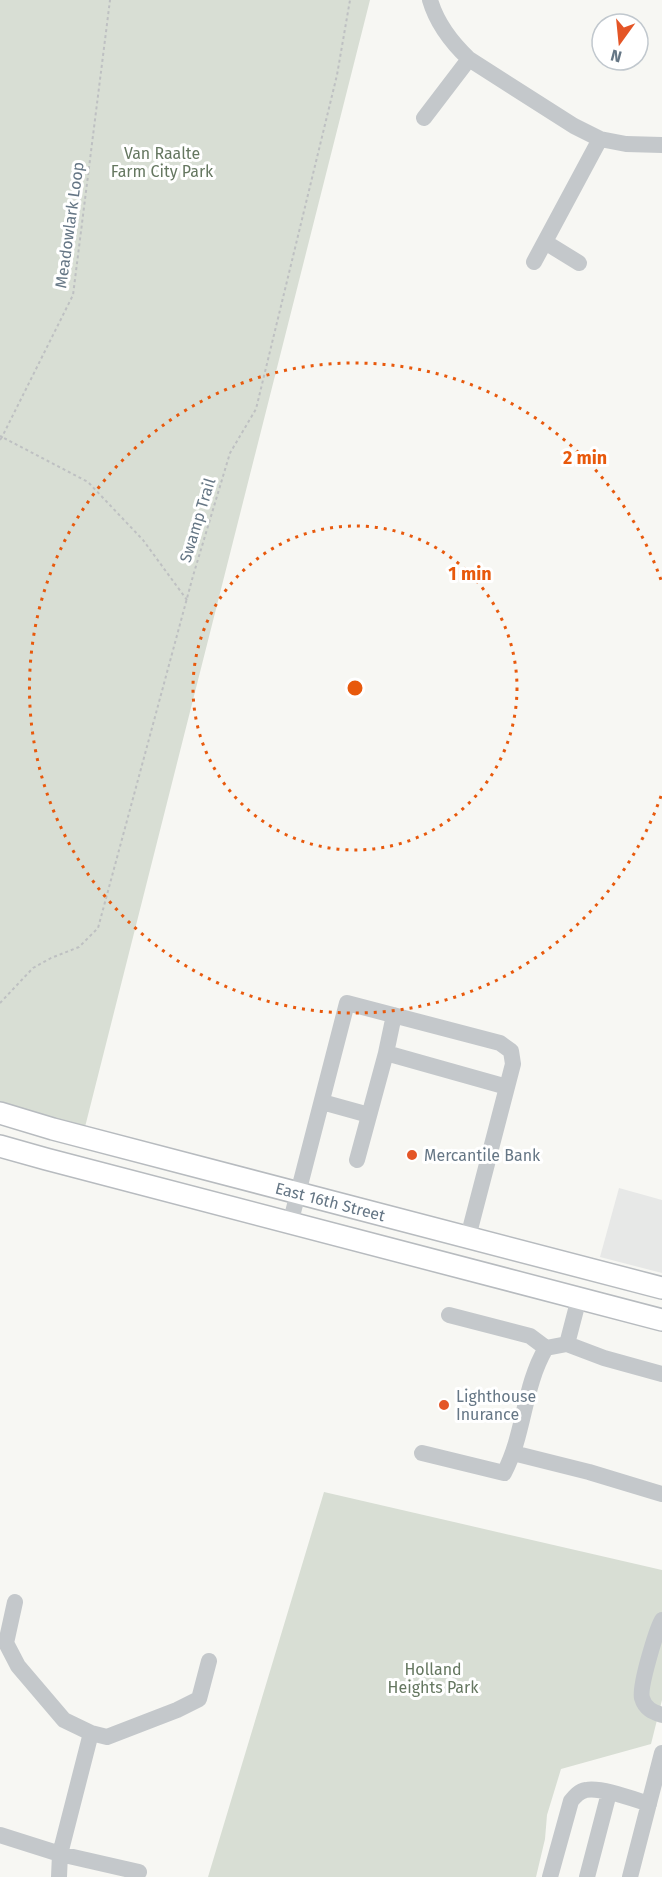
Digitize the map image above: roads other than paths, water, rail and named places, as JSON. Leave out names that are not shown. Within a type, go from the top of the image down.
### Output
[{"type":"main road","name":"East 16th Street","points":[[0,1113],[662,1288]]},
{"type":"main road","name":"East 16th Street","points":[[0,1146],[662,1320]]},
{"type":"street","points":[[430,0],[436,18],[457,48],[469,59],[574,126],[600,139],[626,144],[662,146]]},
{"type":"street","points":[[424,118],[469,59]]},
{"type":"street","points":[[534,262],[600,139]]},
{"type":"street","points":[[545,242],[579,263]]},
{"type":"street","points":[[290,1224],[347,1003],[500,1043],[512,1051],[513,1064],[468,1237]]},
{"type":"street","points":[[357,1160],[394,1015]]},
{"type":"street","points":[[386,1053],[507,1087]]},
{"type":"street","points":[[322,1102],[369,1115]]},
{"type":"street","points":[[567,1344],[579,1298]]},
{"type":"street","points":[[449,1315],[530,1336],[546,1348],[567,1344],[604,1358],[662,1374]]},
{"type":"street","points":[[422,1454],[504,1473],[513,1453],[535,1366],[546,1348]]},
{"type":"street","points":[[513,1453],[589,1472],[662,1494]]},
{"type":"street","points":[[15,1602],[6,1643],[18,1666],[64,1720],[90,1733],[107,1737],[199,1699],[209,1660]]},
{"type":"street","points":[[662,1620],[641,1687],[642,1699],[648,1710],[662,1715]]},
{"type":"street","points":[[59,1877],[60,1854],[90,1733]]},
{"type":"street","points":[[630,1877],[662,1753]]},
{"type":"street","points":[[550,1877],[571,1801],[577,1794],[585,1790],[596,1789],[649,1804]]},
{"type":"street","points":[[587,1877],[609,1793]]},
{"type":"street","points":[[0,1835],[60,1854],[139,1872]]},
{"type":"place","name":"Mercantile Bank","points":[[412,1155]]},
{"type":"place","name":"Lighthouse Inurance","points":[[444,1405]]},
{"type":"park label","name":"Van Raalte Farm City Park","points":[[162,162]]},
{"type":"park label","name":"Holland Heights Park","points":[[433,1678]]}]
